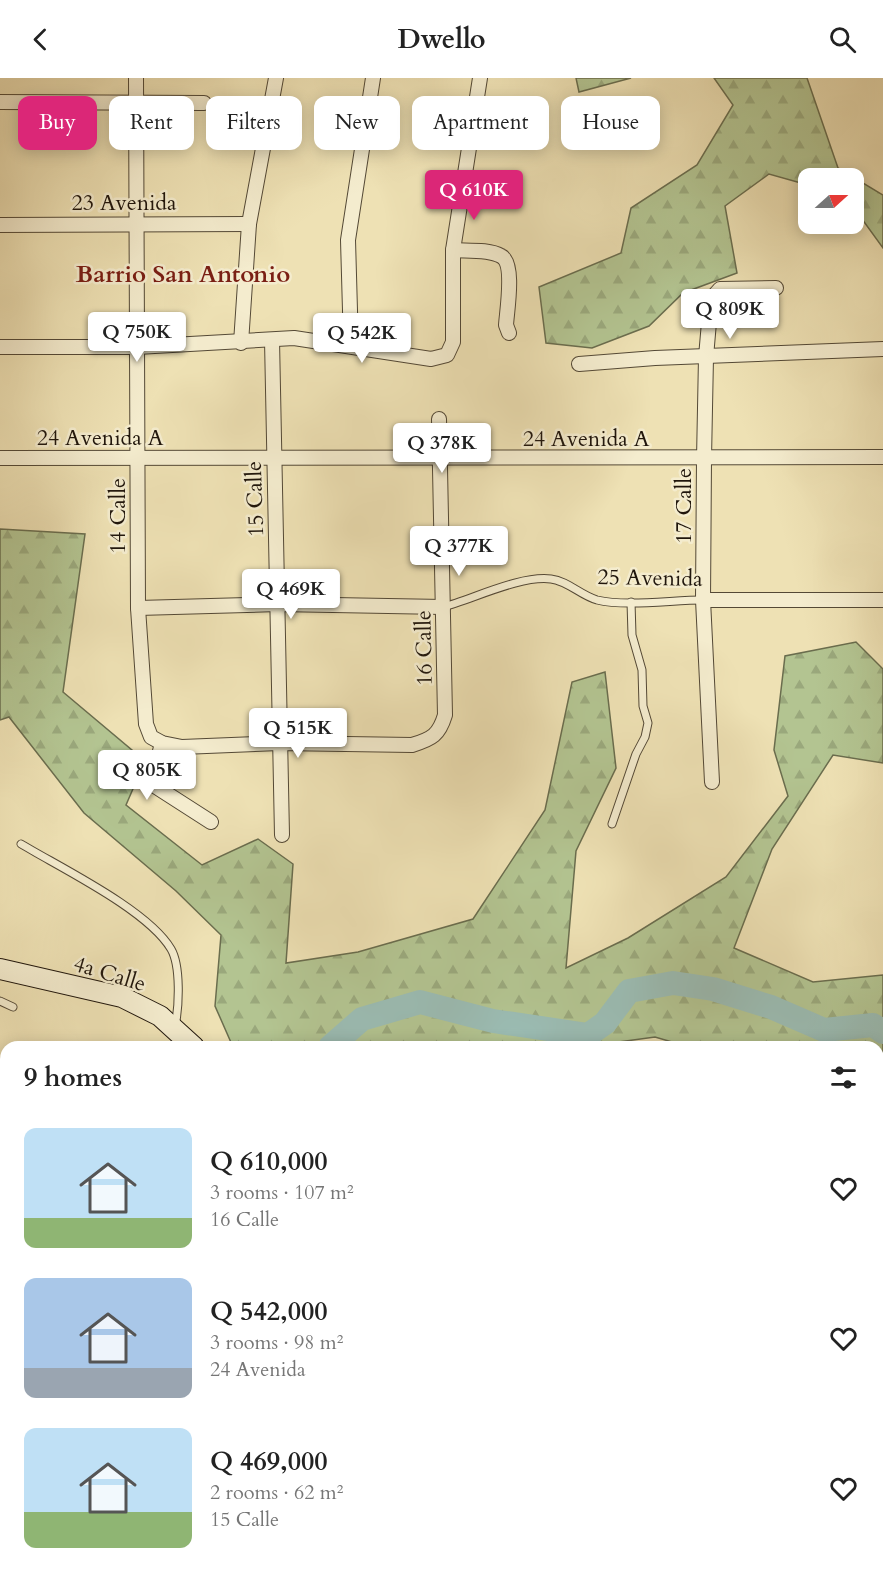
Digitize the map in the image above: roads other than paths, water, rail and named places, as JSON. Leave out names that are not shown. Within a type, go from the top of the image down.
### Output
[{"type":"main road","name":"4a Calle","points":[[0,969],[122,997],[152,1011],[188,1041]]},
{"type":"street","name":"14 Calle","points":[[136,78],[136,96]]},
{"type":"street","points":[[241,343],[249,224],[276,78]]},
{"type":"street","points":[[351,346],[348,240],[374,78]]},
{"type":"street","points":[[0,347],[137,347],[241,343],[294,338],[431,359],[447,356],[453,342],[453,250],[480,78]]},
{"type":"street","points":[[0,102],[109,102]]},
{"type":"street","points":[[194,103],[204,103]]},
{"type":"street","name":"14 Calle","points":[[136,150],[138,608],[146,724],[157,740]]},
{"type":"street","name":"23 Avenida","points":[[0,225],[249,224]]},
{"type":"street","points":[[453,250],[500,255],[506,260],[509,270],[506,325],[509,333]]},
{"type":"street","name":"17 Calle","points":[[712,782],[704,600],[706,357],[711,299],[714,292],[720,289],[776,288]]},
{"type":"street","name":"15 Calle","points":[[272,340],[282,836]]},
{"type":"street","points":[[579,364],[883,350]]},
{"type":"street","name":"16 Calle","points":[[279,743],[412,745],[431,739],[440,731],[445,715],[439,419]]},
{"type":"street","name":"24 Avenida A","points":[[0,458],[883,457]]},
{"type":"street","name":"25 Avenida","points":[[704,600],[883,600]]},
{"type":"street","name":"25 Avenida","points":[[138,608],[278,604],[443,607]]},
{"type":"street","points":[[211,822],[155,786],[153,780],[157,740],[182,747],[279,743]]},
{"type":"lane","name":"25 Avenida","points":[[443,607],[529,580],[551,579],[570,586],[581,595],[599,601],[704,600]]},
{"type":"lane","points":[[612,824],[636,754],[645,737],[648,723],[643,706],[642,670],[632,635],[631,602]]},
{"type":"lane","points":[[21,844],[137,912],[172,949],[180,998],[175,1028]]},
{"type":"lane","points":[[0,1001],[14,1007]]},
{"type":"waterway","points":[[337,1041],[362,1019],[420,1002],[493,1021],[588,1035],[605,1023],[629,991],[673,983],[713,989],[771,1007],[824,1030],[873,1025],[883,1032]]},
{"type":"district","name":"Barrio San Antonio","points":[[183,274]]}]
